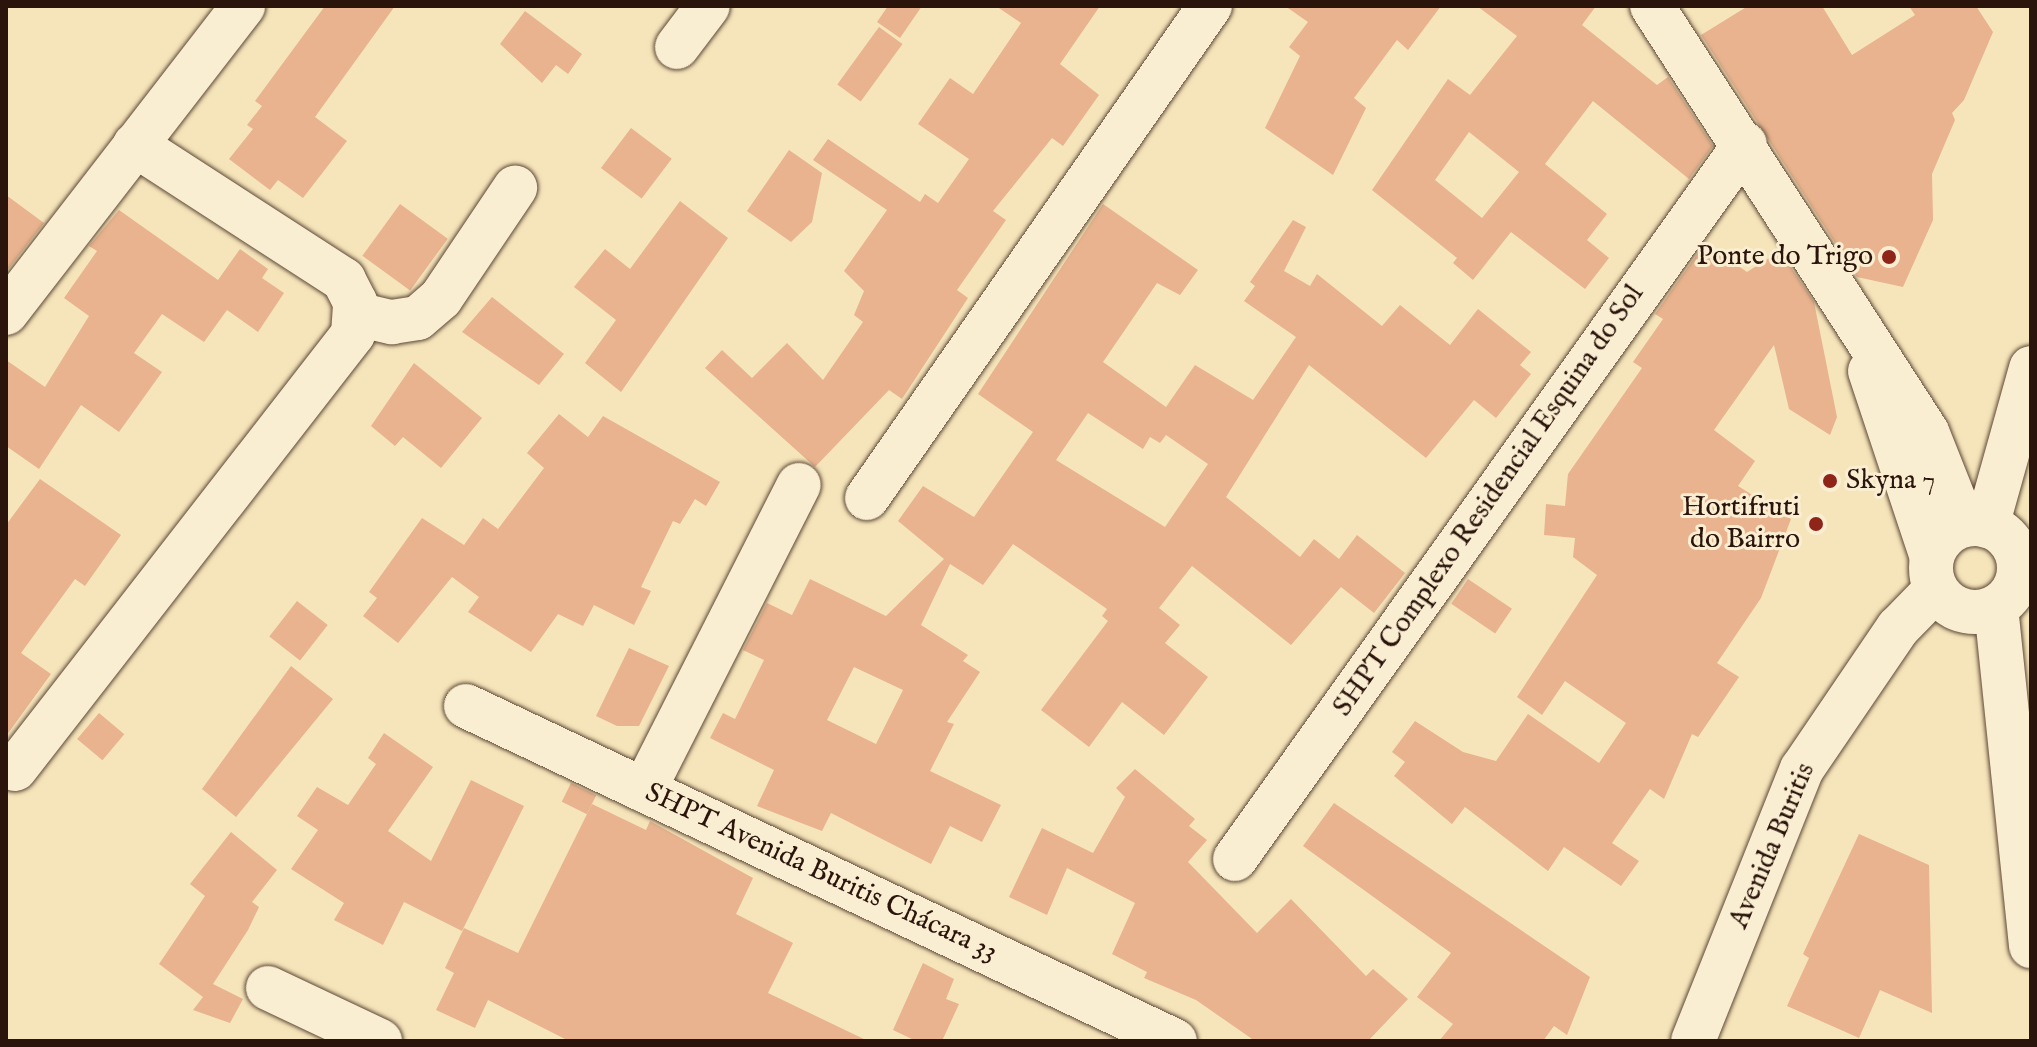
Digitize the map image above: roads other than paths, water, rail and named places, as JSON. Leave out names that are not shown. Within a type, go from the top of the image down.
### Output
[{"type":"street","points":[[677,47],[708,6]]},
{"type":"street","points":[[867,498],[1210,6]]},
{"type":"street","points":[[1652,6],[1745,144],[1859,334],[1927,432],[1976,525],[2011,542],[2016,588],[2031,946]]},
{"type":"street","points":[[6,313],[135,145],[222,15]]},
{"type":"street","name":"SHPT Complexo Residencial Esquina do Sol","points":[[1235,859],[1745,144]]},
{"type":"street","points":[[15,769],[353,334],[356,314],[344,280],[135,145]]},
{"type":"street","points":[[356,314],[392,322],[418,318],[441,298],[515,188]]},
{"type":"street","points":[[1859,334],[1934,573],[1963,611],[2016,588]]},
{"type":"street","points":[[1976,525],[2031,368]]},
{"type":"street","points":[[644,790],[799,485]]},
{"type":"street","points":[[1934,573],[1944,537],[1976,525]]},
{"type":"street","name":"Avenida Buritis","points":[[1693,1041],[1802,769],[1934,573]]},
{"type":"street","name":"SHPT Avenida Buritis Chácara 33","points":[[466,706],[1175,1041]]},
{"type":"street","points":[[268,988],[380,1041]]},
{"type":"place","name":"Ponte do Trigo","points":[[1889,257]]},
{"type":"place","name":"Skyna 7","points":[[1830,481]]},
{"type":"place","name":"Hortifruti do Bairro","points":[[1816,524]]}]
